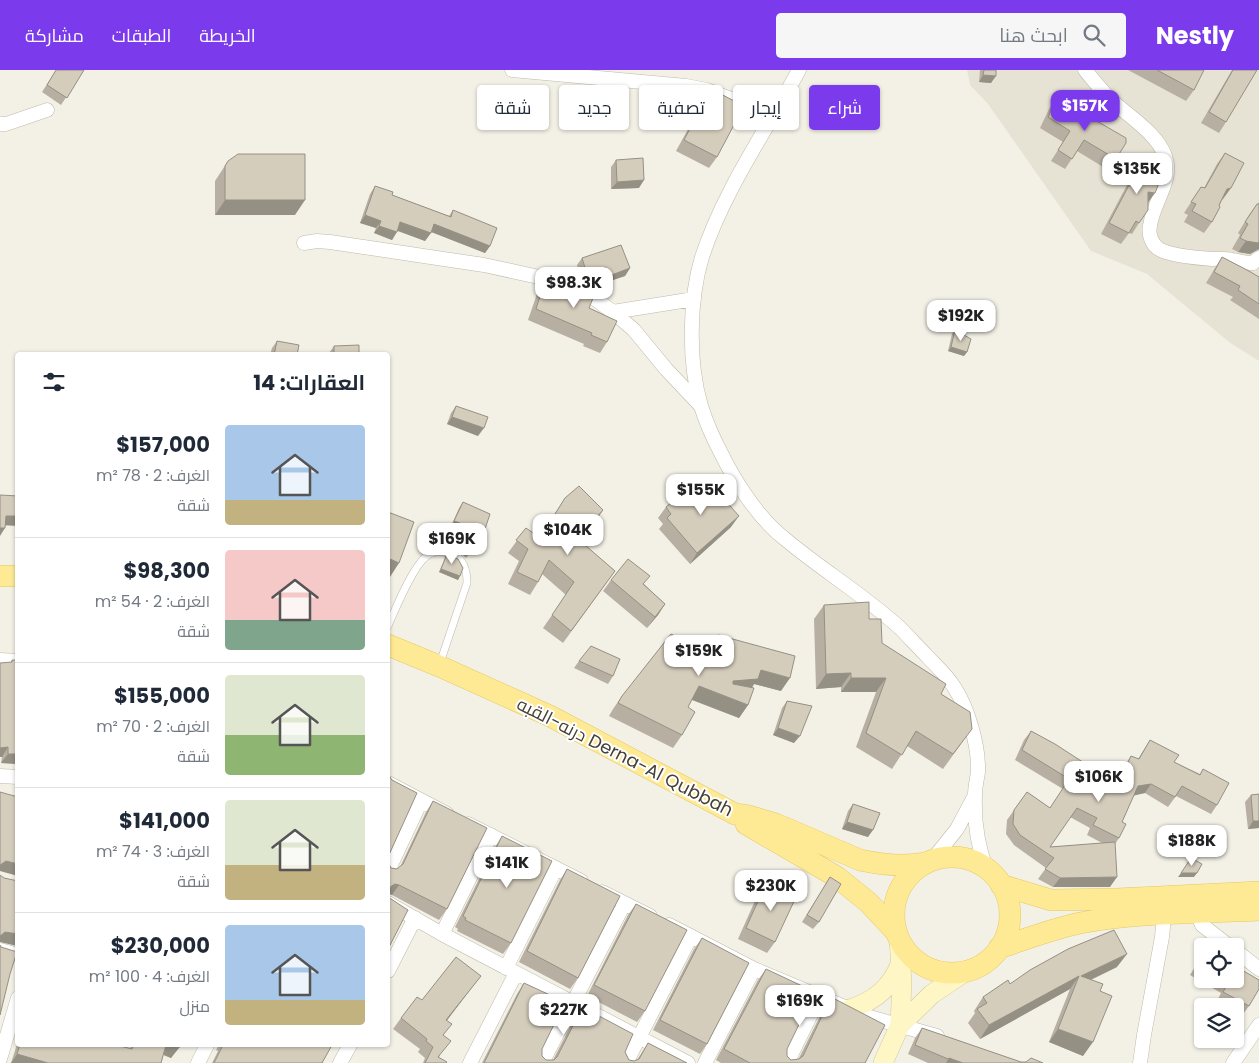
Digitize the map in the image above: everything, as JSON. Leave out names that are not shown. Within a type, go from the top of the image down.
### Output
[{"type":"main road","points":[[0,576],[15,576]]},
{"type":"main road","name":"درنه-القبه Derna-Al Qubbah","points":[[390,646],[550,716],[735,814],[762,820],[860,860],[899,866],[929,861]]},
{"type":"main road","points":[[735,814],[757,831],[837,877],[869,903],[916,960],[928,968],[941,972],[954,973],[968,970]]},
{"type":"main road","points":[[883,1063],[900,1025],[902,960],[894,919],[898,892],[909,876],[929,861],[946,856],[961,857],[974,861],[986,868],[1001,884],[1007,898],[1010,913],[1008,928],[999,948],[982,964],[968,970],[932,994],[900,1025]]},
{"type":"main road","points":[[1001,884],[1051,900],[1165,905],[1197,913],[1259,910]]},
{"type":"main road","points":[[999,948],[1048,932],[1165,905],[1259,892]]},
{"type":"main road","points":[[850,1009],[871,1001],[884,991],[893,979],[902,960]]},
{"type":"street","points":[[512,70],[686,86],[707,90],[733,100]]},
{"type":"street","points":[[791,85],[799,70]]},
{"type":"street","points":[[1085,70],[1110,98],[1155,139],[1165,155],[1167,177],[1150,225],[1150,237],[1156,247],[1161,250],[1195,258],[1230,260],[1240,263],[1253,263],[1259,258]]},
{"type":"street","points":[[0,124],[6,124],[47,110]]},
{"type":"street","points":[[765,130],[742,168],[714,227],[702,259],[694,299],[692,335],[694,369],[700,405],[714,440],[732,474],[756,509],[782,538],[900,628],[954,687],[968,716],[975,743],[978,770],[975,794],[976,832],[979,851],[986,868]]},
{"type":"street","points":[[304,243],[324,242],[440,258],[484,265],[557,281],[591,296],[634,330],[666,369],[700,405]]},
{"type":"street","points":[[613,312],[694,299]]},
{"type":"street","points":[[0,660],[15,661]]},
{"type":"street","points":[[0,776],[15,777]]},
{"type":"street","points":[[390,784],[624,904],[754,968],[876,1020],[900,1025],[945,1039]]},
{"type":"street","points":[[929,861],[957,829],[975,794]]},
{"type":"street","points":[[390,868],[421,801]]},
{"type":"street","points":[[442,934],[491,835]]},
{"type":"street","points":[[470,1063],[556,868]]},
{"type":"street","points":[[390,904],[442,934],[688,1063]]},
{"type":"street","points":[[542,1063],[624,904]]},
{"type":"street","points":[[1140,1063],[1165,905]]},
{"type":"street","points":[[1197,913],[1202,925],[1217,938]]},
{"type":"street","points":[[390,967],[415,918]]},
{"type":"street","points":[[626,1063],[691,936]]},
{"type":"street","points":[[0,950],[15,954]]},
{"type":"street","points":[[1244,957],[1259,969]]},
{"type":"street","points":[[705,1063],[754,968]]},
{"type":"street","points":[[786,1063],[820,996]]},
{"type":"street","points":[[0,1059],[4,1029],[15,1005]]},
{"type":"street","points":[[1233,1063],[1259,1025]]},
{"type":"street","points":[[198,1063],[206,1047]]},
{"type":"street","points":[[342,1063],[349,1047]]},
{"type":"lane","points":[[390,622],[419,562],[429,554],[442,551],[456,556],[466,570],[467,583],[439,666]]},
{"type":"shaded area","points":[[967,70],[1259,70],[1259,361],[1229,342],[1147,274],[1091,251],[988,104],[970,85]]},
{"type":"building","points":[[56,70],[84,70],[67,98],[47,85]]},
{"type":"building","points":[[984,70],[996,70],[996,76],[983,75]]},
{"type":"building","points":[[1157,70],[1204,70],[1194,90]]},
{"type":"building","points":[[1233,70],[1257,70],[1226,122],[1209,112]]},
{"type":"building","points":[[723,95],[733,100],[733,127],[717,157],[684,140],[689,130],[723,130]]},
{"type":"building","points":[[1057,98],[1126,138],[1126,143],[1116,159],[1084,140],[1072,159],[1058,150],[1070,131],[1048,117]]},
{"type":"building","points":[[1225,153],[1244,163],[1231,188],[1227,189],[1212,222],[1192,211],[1196,204],[1191,202],[1201,187],[1205,188]]},
{"type":"building","points":[[238,154],[305,154],[305,200],[225,200],[225,166],[228,161]]},
{"type":"building","points":[[1145,155],[1164,167],[1156,182],[1159,183],[1155,193],[1148,192],[1148,210],[1139,223],[1136,221],[1129,233],[1109,223]]},
{"type":"building","points":[[643,158],[644,180],[617,182],[616,160]]},
{"type":"building","points":[[375,186],[393,192],[392,195],[451,217],[453,210],[497,228],[490,246],[434,224],[431,233],[400,222],[397,232],[379,226],[381,221],[365,215]]},
{"type":"building","points":[[1257,204],[1259,204],[1258,243],[1240,238],[1248,224],[1245,222]]},
{"type":"building","points":[[621,245],[630,268],[609,276],[606,267],[587,274],[582,258]]},
{"type":"building","points":[[1222,257],[1259,277],[1259,304],[1238,290],[1240,286],[1214,272]]},
{"type":"building","points":[[546,277],[593,298],[589,308],[617,321],[607,342],[591,335],[592,333],[536,309]]},
{"type":"building","points":[[955,330],[971,339],[967,352],[951,347]]},
{"type":"building","points":[[277,341],[299,345],[298,352],[275,352]]},
{"type":"building","points":[[359,345],[359,352],[334,352],[334,346]]},
{"type":"building","points":[[456,406],[488,417],[484,428],[452,417]]},
{"type":"building","points":[[707,480],[739,516],[697,553],[667,518],[671,514],[666,507],[680,495],[685,500]]},
{"type":"building","points":[[579,486],[603,510],[578,539],[615,571],[571,631],[552,615],[574,582],[549,560],[538,582],[517,572],[528,549],[516,540],[526,528],[540,538],[565,498]]},
{"type":"building","points":[[0,495],[15,496],[15,516],[6,516],[5,528],[0,528]]},
{"type":"building","points":[[463,502],[490,514],[484,532],[479,530],[470,553],[462,546],[452,543],[460,523],[454,521]]},
{"type":"building","points":[[390,513],[414,522],[399,563],[390,559]]},
{"type":"building","points":[[447,554],[458,559],[463,568],[460,576],[441,569]]},
{"type":"building","points":[[628,559],[650,576],[643,584],[665,604],[655,617],[611,580]]},
{"type":"building","points":[[869,602],[869,619],[881,619],[882,643],[946,684],[941,694],[970,712],[972,729],[953,754],[916,731],[902,755],[866,733],[886,678],[851,678],[851,673],[826,674],[824,605]]},
{"type":"building","points":[[671,634],[711,654],[718,635],[795,656],[790,678],[761,670],[758,679],[733,681],[733,684],[754,688],[748,705],[699,686],[688,707],[695,712],[682,735],[618,703]]},
{"type":"building","points":[[591,646],[620,659],[613,676],[579,661]]},
{"type":"building","points":[[12,660],[15,660],[15,754],[8,754],[8,747],[0,748],[0,663],[12,662]]},
{"type":"building","points":[[787,701],[812,706],[800,736],[778,728]]},
{"type":"building","points":[[1031,731],[1055,744],[1115,783],[1118,778],[1120,779],[1131,756],[1139,759],[1150,740],[1179,755],[1174,762],[1200,775],[1203,769],[1229,783],[1217,805],[1182,786],[1175,797],[1151,784],[1138,786],[1122,822],[1126,824],[1119,838],[1093,825],[1097,818],[1077,808],[1050,847],[1115,842],[1117,877],[1060,878],[1045,869],[1054,858],[1020,835],[1013,824],[1014,810],[1027,792],[1050,808],[1069,779],[1022,750]]},
{"type":"building","points":[[390,777],[392,780],[417,793],[390,853]]},
{"type":"building","points":[[0,792],[15,796],[15,863],[6,861],[0,865]]},
{"type":"building","points":[[1259,794],[1259,821],[1253,821],[1251,795]]},
{"type":"building","points":[[433,801],[487,828],[447,909],[395,884],[390,887],[390,866],[397,869],[403,864]]},
{"type":"building","points":[[853,804],[880,813],[873,830],[847,822]]},
{"type":"building","points":[[502,836],[552,861],[511,943],[465,920],[466,918],[463,916]]},
{"type":"building","points":[[1191,858],[1202,864],[1197,873],[1181,873]]},
{"type":"building","points":[[567,869],[620,896],[578,978],[527,951]]},
{"type":"building","points":[[0,875],[15,880],[15,934],[5,932],[0,936]]},
{"type":"building","points":[[830,877],[841,884],[819,922],[807,915]]},
{"type":"building","points":[[766,883],[796,897],[775,942],[746,928]]},
{"type":"building","points":[[390,898],[408,910],[390,945]]},
{"type":"building","points":[[636,904],[687,930],[645,1011],[594,985]]},
{"type":"building","points":[[1114,930],[1127,954],[1081,976],[1103,984],[1100,991],[1112,996],[1093,1042],[1058,1029],[1079,976],[989,1025],[977,1009],[987,1003],[983,997],[1008,980],[1010,984],[1030,970],[1068,949]]},
{"type":"building","points":[[702,938],[749,963],[707,1044],[660,1020]]},
{"type":"building","points":[[0,945],[15,951],[15,958],[0,1015]]},
{"type":"building","points":[[456,957],[481,976],[446,1020],[452,1024],[443,1035],[451,1041],[438,1057],[447,1062],[425,1063],[433,1047],[426,1041],[427,1039],[401,1018],[417,997],[422,1000]]},
{"type":"building","points":[[766,969],[815,992],[787,1049],[787,1056],[791,1060],[799,1059],[803,1056],[831,997],[885,1025],[865,1063],[750,1063],[724,1049]]},
{"type":"building","points":[[1244,971],[1259,980],[1259,989],[1249,1006],[1244,1003],[1244,998],[1234,998],[1223,992],[1225,988],[1244,988]]},
{"type":"building","points":[[524,983],[565,1002],[542,1049],[542,1056],[546,1060],[554,1060],[557,1057],[581,1010],[583,1011],[584,1008],[633,1034],[625,1052],[629,1060],[639,1059],[648,1043],[687,1063],[484,1063]]},
{"type":"building","points":[[922,1028],[1021,1062],[1026,1062],[1031,1058],[1043,1063],[963,1063],[948,1059],[915,1045]]},
{"type":"building","points":[[19,1047],[124,1047],[132,1049],[133,1047],[165,1047],[161,1063],[48,1063],[17,1054]]},
{"type":"building","points":[[222,1047],[331,1047],[322,1063],[214,1063]]}]
